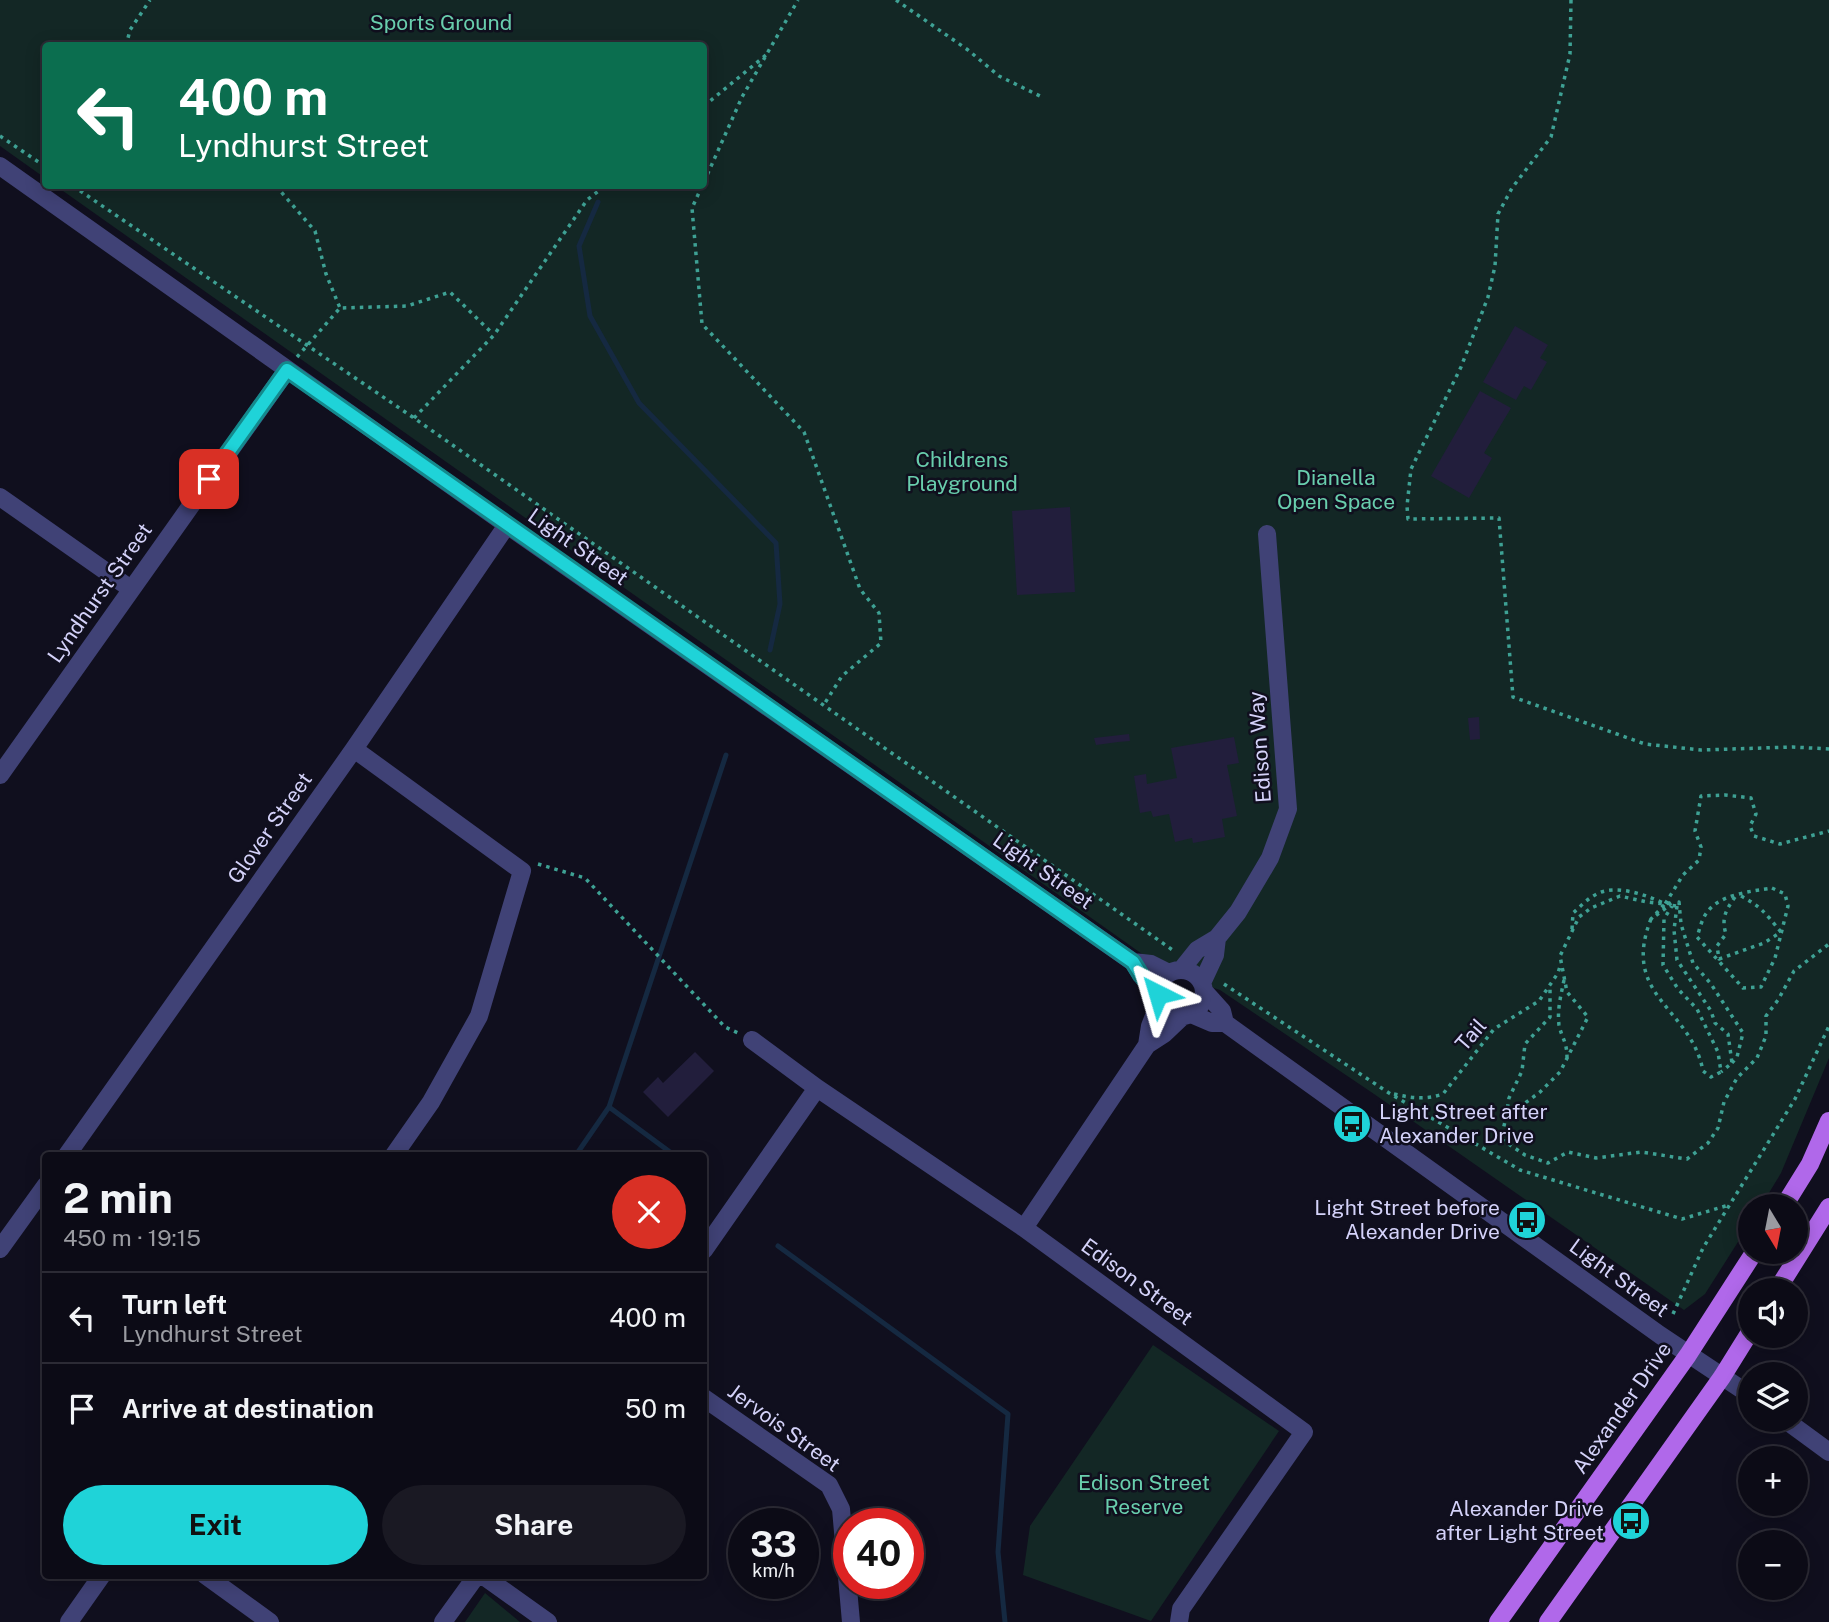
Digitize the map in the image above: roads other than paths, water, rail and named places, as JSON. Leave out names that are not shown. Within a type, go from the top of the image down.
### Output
[{"type":"main road","points":[[1791,1194],[1810,1164],[1829,1121]]},
{"type":"main road","points":[[1785,1278],[1829,1207]]},
{"type":"main road","name":"Alexander Drive","points":[[1498,1622],[1688,1354],[1747,1264]]},
{"type":"main road","points":[[1548,1622],[1723,1377],[1740,1348]]},
{"type":"street","name":"Light Street","points":[[0,166],[507,525],[1133,962],[1159,998]]},
{"type":"street","name":"Lyndhurst Street","points":[[0,775],[287,370]]},
{"type":"street","points":[[0,497],[131,589]]},
{"type":"street","name":"Glover Street","points":[[69,1152],[354,749],[507,525]]},
{"type":"street","name":"Edison Way","points":[[1179,968],[1197,950],[1217,938],[1238,912],[1270,858],[1288,809],[1267,534]]},
{"type":"street","points":[[354,749],[522,871],[479,1016],[431,1102],[396,1152]]},
{"type":"street","name":"Edison Way","points":[[1204,982],[1214,956],[1217,938]]},
{"type":"street","name":"Light Street","points":[[1133,962],[1179,968]]},
{"type":"street","points":[[1024,1228],[1147,1045],[1202,1003],[1204,982],[1192,972],[1179,968],[1162,980],[1147,1045]]},
{"type":"street","name":"Light Street","points":[[1204,982],[1222,1011],[1225,1023]]},
{"type":"street","points":[[1159,998],[1169,1012],[1187,1015]]},
{"type":"street","name":"Light Street","points":[[1187,1015],[1212,1023],[1225,1023],[1738,1387]]},
{"type":"street","name":"Edison Street","points":[[752,1040],[817,1088],[1024,1228],[1304,1432],[1181,1609],[1179,1622]]},
{"type":"street","points":[[707,1246],[817,1088]]},
{"type":"street","points":[[0,1249],[42,1191]]},
{"type":"street","name":"Jervois Street","points":[[707,1400],[829,1485],[841,1509],[851,1622]]},
{"type":"street","points":[[1802,1432],[1829,1452]]},
{"type":"street","points":[[69,1622],[99,1579]]},
{"type":"street","points":[[211,1579],[270,1622]]},
{"type":"street","points":[[443,1622],[477,1579]]},
{"type":"street","points":[[486,1579],[548,1622]]},
{"type":"waterway","points":[[598,202],[579,246],[590,316],[639,403],[776,543],[780,604],[770,650]]},
{"type":"waterway","points":[[578,1152],[609,1107],[726,755]]},
{"type":"waterway","points":[[609,1107],[670,1152]]},
{"type":"waterway","points":[[778,1246],[1008,1414],[998,1552],[1005,1622]]},
{"type":"place","name":"Light Street after Alexander Drive","points":[[1352,1124]]},
{"type":"place","name":"Light Street before Alexander Drive","points":[[1527,1220]]},
{"type":"place","name":"Alexander Drive after Light Street","points":[[1631,1521]]},
{"type":"park label","name":"Sports Ground","points":[[441,23]]},
{"type":"park label","name":"Childrens Playground","points":[[962,472]]},
{"type":"park label","name":"Dianella Open Space","points":[[1336,490]]},
{"type":"park label","name":"Edison Street Reserve","points":[[1144,1495]]}]
